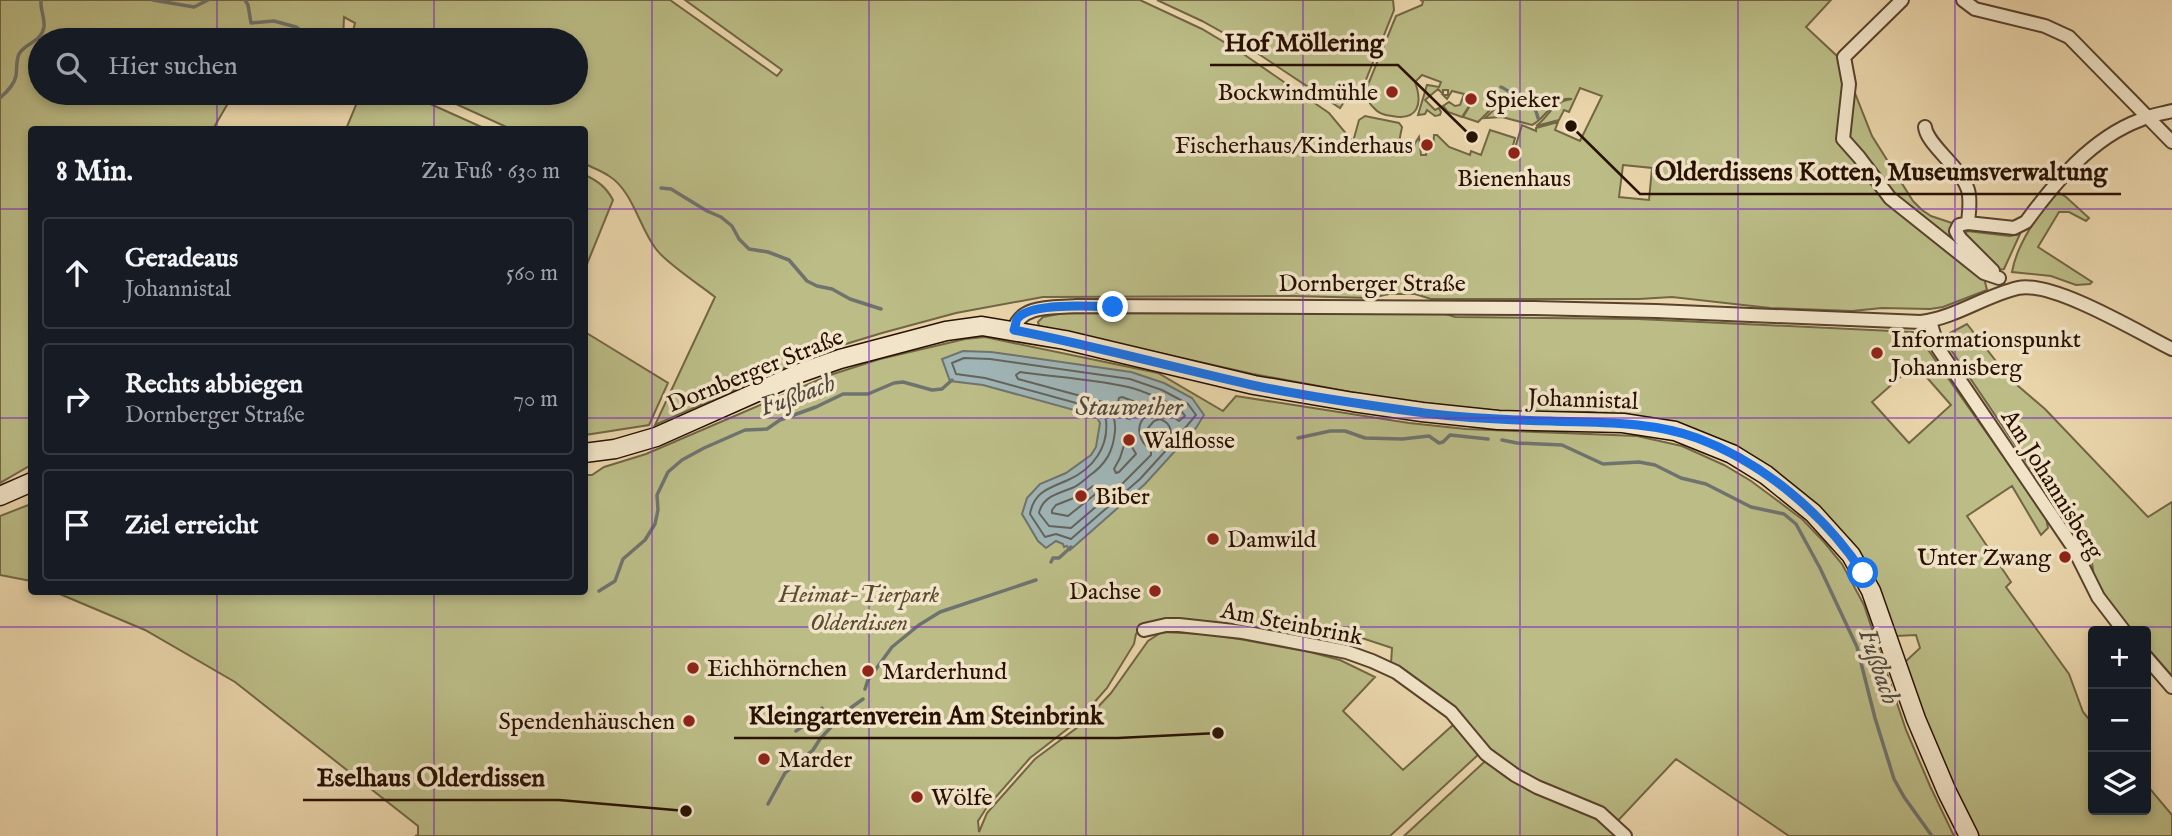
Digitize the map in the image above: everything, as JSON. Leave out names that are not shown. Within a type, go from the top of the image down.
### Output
[{"type":"main road","name":"Dornberger Straße","points":[[588,452],[615,449],[656,437],[800,373],[840,359],[958,328],[982,326],[1014,330]]},
{"type":"main road","name":"Johannistal","points":[[1014,330],[1292,392],[1498,420],[1640,425],[1675,431],[1732,454],[1783,488],[1813,513],[1839,540],[1863,573],[1885,626],[1916,719],[1969,836]]},
{"type":"main road","points":[[0,496],[28,484]]},
{"type":"street","points":[[1902,0],[1844,57],[1849,84],[1843,139],[1890,198],[1984,273],[1998,278]]},
{"type":"street","points":[[1963,0],[1975,9],[2045,26],[2069,37],[2172,142]]},
{"type":"street","points":[[1963,225],[2008,228],[2021,226],[2055,184],[2080,159],[2113,134],[2137,121],[2172,111]]},
{"type":"street","points":[[1925,127],[1927,136],[1966,184],[1969,197],[1963,225],[1956,231],[2007,292]]},
{"type":"street","name":"Dornberger Straße","points":[[1014,330],[1017,320],[1027,312],[1076,306],[1547,309],[1930,321],[1952,315],[2007,292],[2029,287],[2071,298],[2172,349]]},
{"type":"street","name":"Am Johannisberg","points":[[1930,321],[1938,348],[2073,547],[2098,597],[2120,626]]},
{"type":"street","name":"Am Steinbrink","points":[[1144,630],[1179,625],[1243,632],[1347,652],[1372,660],[1418,686],[1451,712],[1486,754],[1515,775],[1600,813],[1625,836]]},
{"type":"street","points":[[2151,663],[2172,687]]},
{"type":"green space","points":[[0,0],[670,0],[777,76],[782,70],[685,0],[1140,0],[1202,29],[1239,51],[1329,113],[1353,142],[1359,120],[1365,116],[1399,123],[1402,127],[1399,142],[1412,148],[1419,137],[1421,155],[1426,155],[1427,148],[1433,148],[1434,135],[1437,135],[1449,147],[1470,155],[1471,151],[1481,155],[1490,130],[1515,138],[1511,153],[1516,155],[1515,148],[1522,125],[1536,131],[1536,128],[1558,122],[1555,130],[1580,141],[1602,96],[1580,88],[1569,112],[1564,110],[1559,120],[1536,126],[1560,103],[1572,99],[1565,99],[1559,101],[1532,125],[1502,117],[1485,118],[1496,108],[1500,111],[1508,102],[1502,95],[1478,122],[1463,117],[1476,97],[1469,94],[1465,102],[1469,106],[1462,117],[1448,112],[1443,106],[1449,102],[1455,106],[1460,105],[1464,94],[1452,91],[1447,99],[1443,95],[1448,95],[1448,90],[1443,90],[1443,94],[1438,89],[1425,100],[1435,110],[1439,108],[1440,115],[1435,116],[1427,110],[1425,114],[1418,115],[1427,85],[1439,87],[1441,82],[1422,75],[1415,82],[1418,104],[1413,113],[1401,117],[1383,114],[1372,106],[1365,92],[1396,16],[1422,5],[1423,1],[1420,0],[1831,0],[1806,27],[1837,56],[1845,68],[1872,136],[1913,201],[1931,216],[1952,223],[1951,236],[1981,266],[1987,290],[1943,307],[1852,311],[1770,308],[1672,297],[1431,299],[1415,294],[1389,294],[1371,298],[1043,297],[956,313],[823,351],[655,425],[715,297],[661,255],[624,191],[606,174],[588,165],[588,126],[504,126],[458,105],[588,105],[588,28],[354,28],[355,23],[344,17],[344,28],[28,28],[28,105],[227,105],[215,126],[28,126],[28,467],[0,483]],"holes":[[[1623,165],[1652,168],[1649,200],[1619,197]]]},
{"type":"green space","points":[[1157,0],[1393,0],[1394,10],[1358,97],[1350,93],[1340,108],[1245,45]]},
{"type":"green space","points":[[356,105],[433,105],[479,126],[347,126]]},
{"type":"green space","points":[[588,177],[608,191],[613,200],[588,262]]},
{"type":"green space","points":[[2058,192],[2089,218],[2086,221],[2069,212],[2059,212],[2038,247],[2092,282],[2090,284],[2076,285],[2051,276],[2012,272],[2018,251],[2029,229]]},
{"type":"green space","points":[[1967,231],[2010,236],[2020,234],[2004,269],[1999,270],[1964,236]]},
{"type":"green space","points":[[1064,313],[1446,314],[1455,317],[1638,319],[1913,332],[2046,517],[2048,528],[2041,535],[2012,486],[1967,516],[2011,582],[2006,587],[2069,674],[2083,712],[2088,718],[2088,815],[2151,815],[2151,790],[2172,815],[2172,836],[1977,836],[1948,779],[1904,663],[1920,648],[1916,635],[1896,636],[1868,566],[1850,540],[1789,484],[1718,439],[1672,423],[1639,417],[1589,412],[1523,413],[1378,397],[1253,374],[1039,326],[1038,322],[1043,317]],"holes":[[[1915,364],[1951,405],[1909,443],[1872,402]]]},
{"type":"green space","points":[[1967,324],[2010,379],[2045,409],[2148,517],[2172,502],[2172,676],[2151,652],[2151,626],[2129,626],[2113,608],[2094,578],[2092,563],[2085,548],[1947,344],[1950,333]]},
{"type":"green space","points":[[588,334],[668,383],[649,425],[588,435]]},
{"type":"green space","name":"Heimat-Tierpark Olderdissen","points":[[985,337],[1158,373],[1223,411],[1236,396],[1409,423],[1466,429],[1637,436],[1682,446],[1724,465],[1751,481],[1802,519],[1842,564],[1864,605],[1906,730],[1954,836],[1789,836],[1676,759],[1611,828],[1618,836],[1404,836],[1494,753],[1454,708],[1391,663],[1392,648],[1359,637],[1341,646],[1268,632],[1140,629],[1107,688],[1079,720],[1030,758],[987,807],[978,821],[979,832],[987,813],[1035,759],[1082,724],[1111,693],[1148,641],[1162,632],[1205,634],[1310,652],[1340,660],[1375,677],[1343,711],[1403,770],[1453,725],[1479,754],[1390,836],[415,836],[418,835],[418,826],[235,682],[145,630],[62,595],[588,595],[588,475],[646,454],[830,375],[880,359],[965,339]]},
{"type":"green space","points":[[28,505],[28,580],[0,575],[0,516]]},
{"type":"water","name":"Stauweiher","points":[[963,351],[991,352],[1131,372],[1164,383],[1192,398],[1204,415],[1196,428],[1145,484],[1070,550],[1056,541],[1046,548],[1038,541],[1022,514],[1027,498],[1040,484],[1066,473],[1091,455],[1096,447],[1100,423],[1096,416],[983,385],[950,381],[942,359]]},
{"type":"waterway","points":[[41,0],[44,28]]},
{"type":"waterway","points":[[153,0],[194,7],[208,0]]},
{"type":"waterway","points":[[245,0],[251,23],[274,21],[297,28]]},
{"type":"waterway","points":[[0,98],[15,79],[17,59],[28,45]]},
{"type":"waterway","points":[[1501,87],[1533,107],[1538,118]]},
{"type":"waterway","points":[[661,188],[671,189],[721,217],[732,226],[749,249],[768,252],[789,260],[807,281],[881,309]]},
{"type":"waterway","name":"Fußbach","points":[[599,591],[615,581],[623,559],[645,540],[655,524],[657,495],[668,472],[682,460],[745,430],[767,429],[780,420],[843,394],[868,394],[903,382],[932,390],[942,389],[952,380]]},
{"type":"waterway","name":"Fußbach","points":[[1298,438],[1330,431],[1345,431],[1365,438],[1402,439],[1429,436],[1439,443],[1450,435],[1488,439]]},
{"type":"waterway","name":"Fußbach","points":[[1502,440],[1562,445],[1603,464],[1639,462],[1655,465],[1681,478],[1706,484],[1751,507],[1784,514],[1796,524],[1857,647],[1894,779],[1932,836]]},
{"type":"waterway","points":[[1051,562],[1071,547]]},
{"type":"waterway","points":[[865,689],[868,680],[892,647],[919,625],[940,612],[1036,580]]},
{"type":"waterway","points":[[768,804],[785,773],[813,750],[845,712],[863,699]]},
{"type":"waterway","points":[[796,731],[816,717],[822,708]]},
{"type":"place","name":"Bockwindmühle","points":[[1392,92]]},
{"type":"place","name":"Spieker","points":[[1471,99]]},
{"type":"place","name":"Olderdissens Kotten, Museumsverwaltung","points":[[1571,126]]},
{"type":"place","name":"Hof Möllering","points":[[1472,137]]},
{"type":"place","name":"Fischerhaus/Kinderhaus","points":[[1427,145]]},
{"type":"place","name":"Bienenhaus","points":[[1514,153]]},
{"type":"place","name":"Informationspunkt Johannisberg","points":[[1877,353]]},
{"type":"place","name":"Walflosse","points":[[1129,440]]},
{"type":"place","name":"Biber","points":[[1081,496]]},
{"type":"place","name":"Damwild","points":[[1213,539]]},
{"type":"place","name":"Unter Zwang","points":[[2065,557]]},
{"type":"place","name":"Dachse","points":[[1155,591]]},
{"type":"place","name":"Eichhörnchen","points":[[693,668]]},
{"type":"place","name":"Marderhund","points":[[868,671]]},
{"type":"place","name":"Spendenhäuschen","points":[[689,721]]},
{"type":"place","name":"Kleingartenverein Am Steinbrink","points":[[1218,733]]},
{"type":"place","name":"Marder","points":[[764,759]]},
{"type":"place","name":"Wölfe","points":[[917,797]]},
{"type":"place","name":"Eselhaus Olderdissen","points":[[686,811]]},
{"type":"route","points":[[1113,307],[1039,309],[1021,316],[1014,330],[1254,385],[1353,402],[1498,420],[1640,425],[1675,431],[1717,446],[1783,488],[1827,527],[1863,573]]}]
